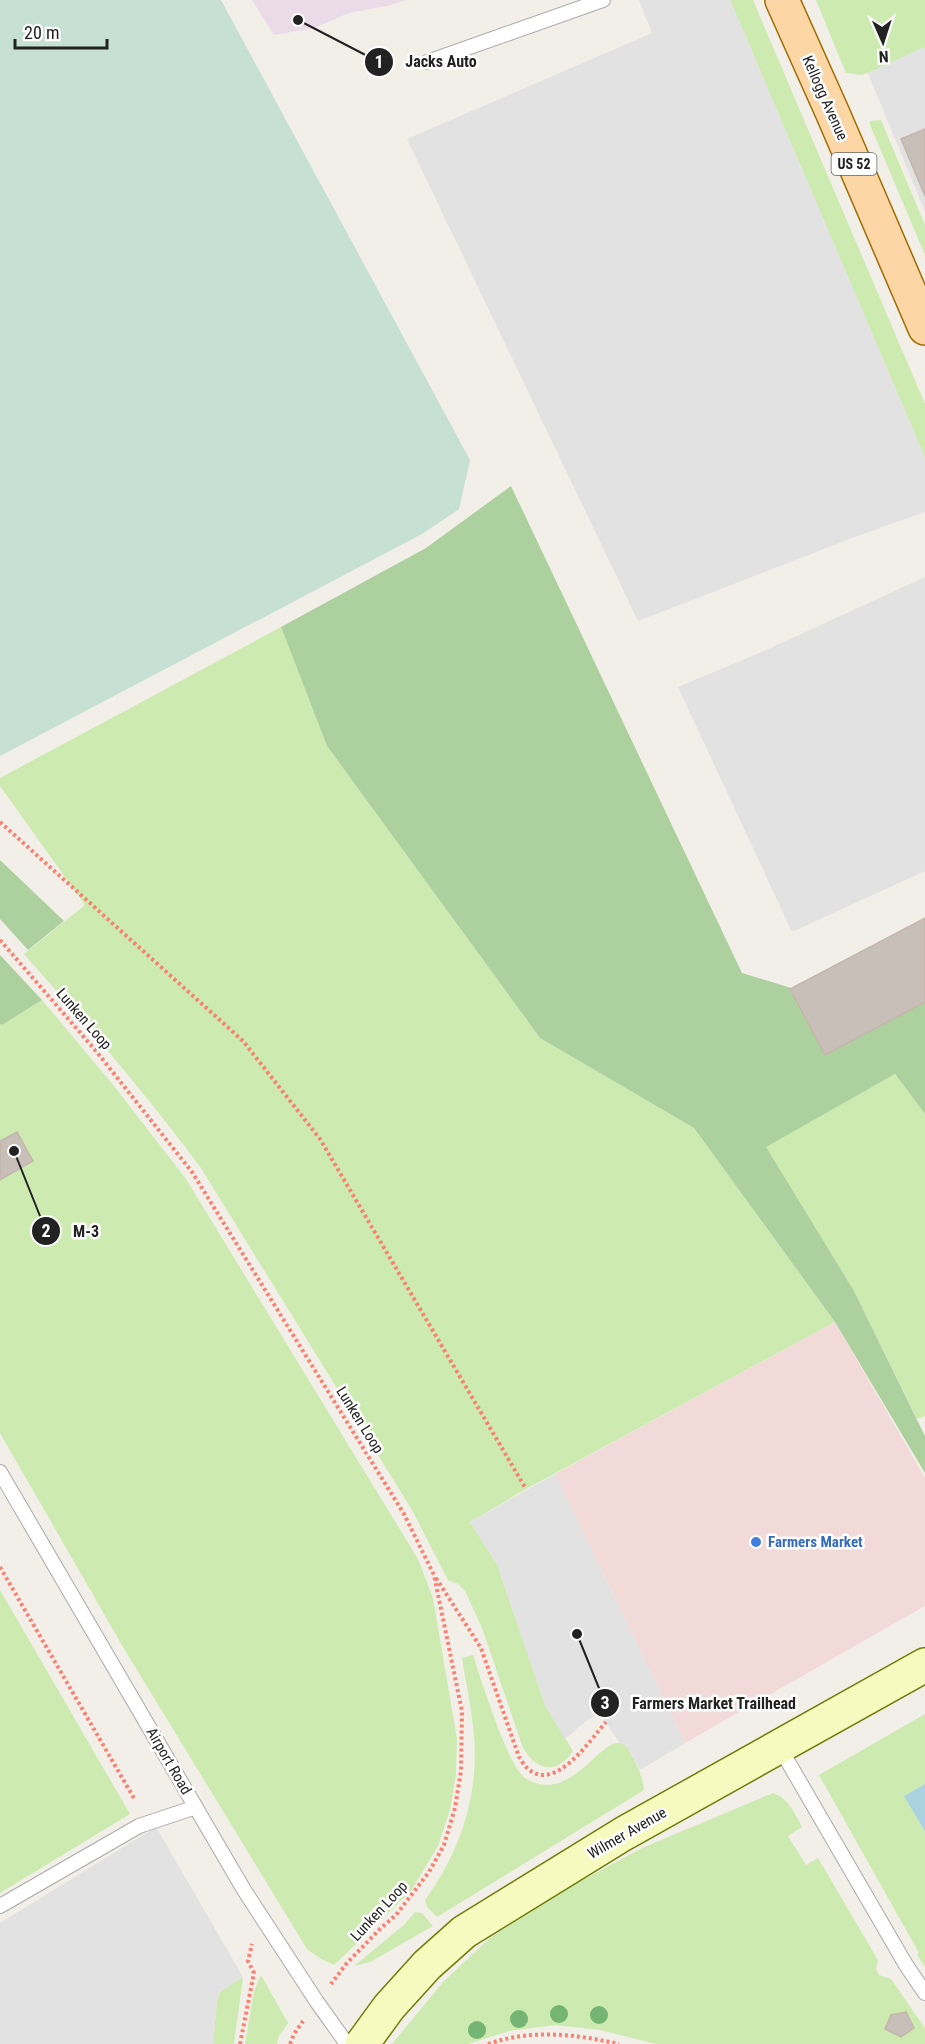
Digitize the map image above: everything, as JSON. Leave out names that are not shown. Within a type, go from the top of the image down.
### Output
[{"type":"main road","name":"Kellogg Avenue","points":[[782,0],[925,328]]},
{"type":"street","name":"Wilmer Avenue","points":[[362,2044],[389,2007],[427,1965],[464,1932],[623,1834],[925,1665]]},
{"type":"lane","points":[[427,62],[603,0]]},
{"type":"lane","name":"Airport Road","points":[[0,1472],[260,1914],[347,2044]]},
{"type":"lane","points":[[780,1748],[906,1965],[925,1993]]},
{"type":"lane","points":[[0,1906],[139,1826],[196,1807]]},
{"type":"path","points":[[0,822],[250,1050],[320,1139],[526,1489]]},
{"type":"path","name":"Lunken Loop","points":[[0,940],[96,1051],[192,1172],[404,1514],[434,1575],[462,1711],[462,1772],[455,1808],[444,1845],[429,1872],[396,1915],[347,1963]]},
{"type":"path","points":[[0,1567],[135,1800]]},
{"type":"path","points":[[434,1575],[481,1648],[519,1757],[528,1770],[546,1776],[564,1769],[606,1722]]},
{"type":"path","points":[[240,2044],[254,1973],[248,1961],[260,1914]]},
{"type":"path","points":[[488,2044],[546,2033],[588,2037],[619,2044]]},
{"type":"path","points":[[290,2044],[294,2034]]},
{"type":"shaded area","points":[[252,0],[406,0],[349,13],[314,28],[274,35]]},
{"type":"shaded area","points":[[639,0],[730,0],[925,458],[925,512],[638,621],[407,139],[652,33]]},
{"type":"shaded area","points":[[925,47],[925,212],[868,73]]},
{"type":"shaded area","points":[[925,577],[925,871],[792,932],[678,687],[764,651]]},
{"type":"shaded area","name":"Farmers Market","points":[[835,1322],[925,1478],[925,1606],[685,1743],[555,1474]]},
{"type":"shaded area","points":[[555,1474],[685,1743],[640,1770],[626,1745],[619,1742],[600,1714],[586,1721],[565,1739],[545,1705],[497,1564],[470,1522]]},
{"type":"shaded area","points":[[156,1827],[243,1977],[220,1992],[213,2044],[0,2044],[0,1923]]},
{"type":"green space","points":[[0,0],[221,0],[470,460],[459,509],[422,534],[0,756]]},
{"type":"green space","points":[[730,0],[753,0],[925,404],[925,458]]},
{"type":"green space","points":[[816,0],[925,0],[925,47],[868,73],[861,75],[846,73]]},
{"type":"green space","points":[[881,120],[925,225],[925,255],[870,125],[870,121]]},
{"type":"green space","points":[[511,486],[742,973],[791,988],[825,1053],[925,1001],[925,1114],[895,1074],[766,1147],[854,1291],[925,1436],[925,1473],[835,1322],[694,1128],[540,1038],[327,746],[281,627],[426,548]]},
{"type":"green space","points":[[281,627],[327,746],[540,1038],[694,1128],[835,1322],[526,1489],[470,1522],[497,1564],[545,1705],[573,1751],[567,1759],[554,1767],[534,1762],[523,1748],[482,1628],[465,1591],[458,1584],[448,1580],[412,1510],[201,1168],[115,1059],[24,954],[85,905],[0,786],[0,778]]},
{"type":"green space","points":[[0,860],[64,921],[28,950],[0,919]]},
{"type":"green space","points":[[0,955],[42,1000],[2,1025],[0,1024]]},
{"type":"green space","points":[[42,1000],[114,1086],[186,1179],[418,1559],[433,1598],[457,1739],[456,1774],[450,1810],[438,1846],[411,1891],[334,1965],[307,1949],[123,1647],[0,1433],[0,1024],[2,1025]]},
{"type":"green space","points":[[895,1074],[925,1114],[925,1416],[917,1419],[854,1291],[765,1147]]},
{"type":"green space","points":[[0,1590],[130,1814],[0,1893]]},
{"type":"green space","points":[[473,1655],[503,1741],[518,1771],[525,1778],[542,1785],[558,1783],[572,1777],[616,1743],[625,1745],[637,1764],[644,1790],[437,1917],[427,1907],[425,1900],[448,1863],[470,1802],[475,1758],[474,1736],[462,1658]]},
{"type":"green space","points":[[925,1714],[925,1784],[904,1796],[925,1832],[925,1967],[819,1775]]},
{"type":"green space","points":[[773,1793],[779,1796],[790,1807],[802,1827],[788,1836],[806,1865],[818,1858],[878,1960],[876,1969],[879,1975],[891,1979],[925,2028],[925,2044],[656,2044],[600,2030],[555,2025],[509,2031],[468,2044],[392,2044],[443,1982],[490,1938],[566,1889],[642,1848]],"holes":[[[905,2012],[914,2028],[901,2036],[885,2029],[891,2015]]]},
{"type":"green space","points":[[415,1912],[422,1913],[433,1926],[370,1962],[354,1966],[404,1925]]},
{"type":"green space","points":[[261,1975],[288,2023],[279,2036],[277,2044],[245,2044],[254,1991]]},
{"type":"green space","points":[[243,1977],[234,2044],[213,2044],[220,1992]]},
{"type":"water","points":[[925,1784],[925,1832],[904,1796]]},
{"type":"building","points":[[925,129],[925,196],[901,139]]},
{"type":"building","points":[[925,918],[925,1002],[825,1055],[790,989]]},
{"type":"building","points":[[17,1132],[33,1161],[0,1180],[0,1141]]},
{"type":"building","points":[[906,2012],[914,2028],[901,2037],[885,2029],[891,2015]]},
{"type":"place","name":"Jacks Auto","points":[[298,20]]},
{"type":"place","name":"M-3","points":[[14,1151]]},
{"type":"place","name":"Farmers Market","points":[[756,1542]]},
{"type":"place","name":"Farmers Market Trailhead","points":[[577,1634]]}]
